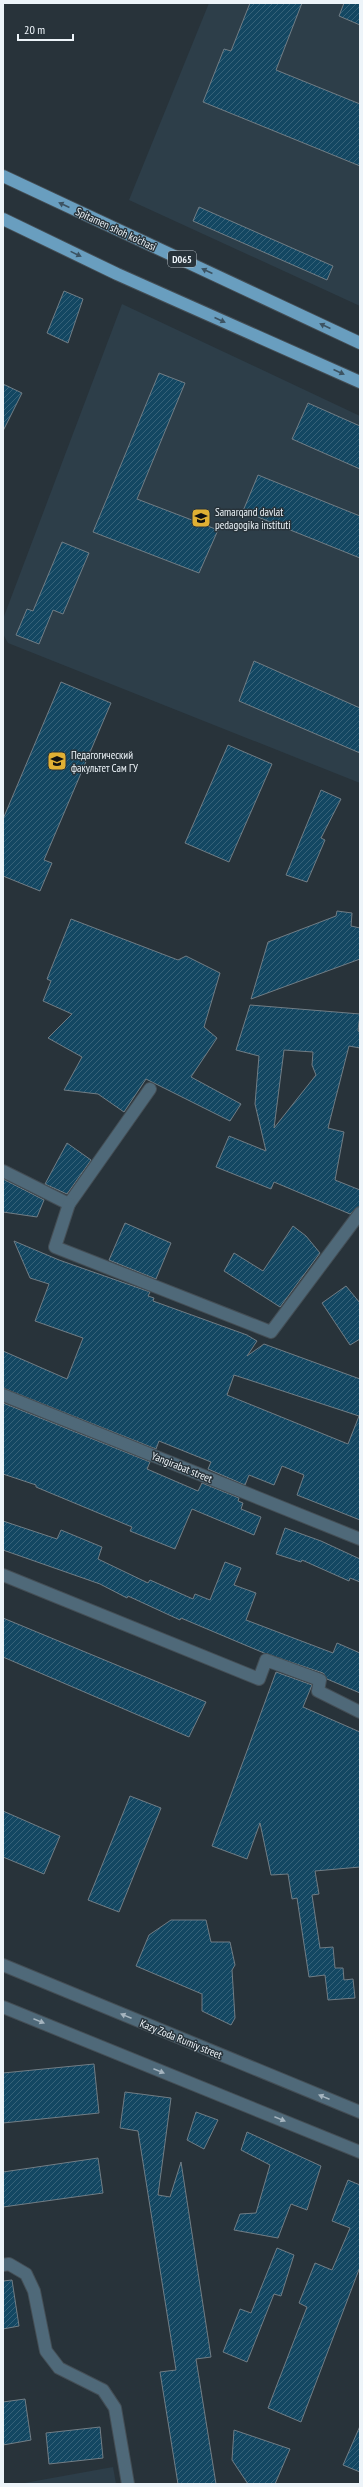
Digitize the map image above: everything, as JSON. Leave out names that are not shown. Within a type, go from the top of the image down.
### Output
[{"type":"main road","name":"Spitamen shoh ko'chasi","points":[[3,176],[360,343]]},
{"type":"main road","points":[[3,219],[117,274],[360,382]]},
{"type":"street","points":[[150,1088],[69,1204],[55,1247],[271,1332],[360,1213]]},
{"type":"street","points":[[3,1171],[69,1204]]},
{"type":"street","name":"Yangirabat street","points":[[3,1395],[360,1539]]},
{"type":"street","points":[[3,1575],[259,1679],[266,1660],[320,1680],[318,1690],[360,1712]]},
{"type":"street","name":"Kazy Zoda Rumiy street","points":[[3,1965],[360,2112]]},
{"type":"street","points":[[3,2007],[360,2152]]},
{"type":"street","points":[[3,2265],[9,2264],[26,2274],[34,2291],[46,2352],[59,2368],[103,2390],[115,2408],[128,2484]]},
{"type":"shaded area","points":[[209,3],[360,3],[360,306],[129,200]]},
{"type":"shaded area","name":"Samarqand davlat pedagogika instituti","points":[[122,304],[360,416],[360,783],[8,643],[3,634],[3,619]]},
{"type":"shaded area","points":[[113,2467],[116,2484],[19,2484]]},
{"type":"building","points":[[250,3],[302,3],[276,70],[360,104],[360,166],[203,102],[224,49],[231,51]]},
{"type":"building","points":[[344,3],[360,3],[360,25],[339,16]]},
{"type":"building","points":[[199,207],[333,266],[327,280],[193,221]]},
{"type":"building","points":[[64,291],[83,299],[68,343],[47,333]]},
{"type":"building","points":[[159,373],[185,383],[137,499],[218,530],[199,573],[93,532]]},
{"type":"building","points":[[3,384],[22,393],[3,431]]},
{"type":"building","points":[[308,403],[360,426],[360,469],[292,439]]},
{"type":"building","points":[[258,475],[360,516],[360,558],[243,511]]},
{"type":"building","points":[[62,542],[89,553],[63,614],[53,610],[39,644],[16,635],[27,609],[33,611]]},
{"type":"building","points":[[254,661],[360,708],[360,753],[239,701]]},
{"type":"building","name":"Педагогический факультет Сам ГУ","points":[[61,682],[111,703],[44,860],[52,863],[40,891],[3,876],[3,819]]},
{"type":"building","points":[[228,745],[272,764],[229,862],[185,843]]},
{"type":"building","points":[[321,790],[341,799],[321,838],[325,840],[307,882],[286,875]]},
{"type":"building","points":[[337,911],[352,913],[351,926],[360,928],[360,959],[251,999],[268,942],[336,916]]},
{"type":"building","points":[[71,919],[178,960],[186,956],[220,973],[204,1027],[217,1038],[191,1077],[241,1104],[230,1121],[146,1079],[124,1112],[98,1094],[64,1090],[82,1057],[48,1038],[72,1014],[43,1001],[51,981],[47,979]]},
{"type":"building","points":[[250,1005],[360,1014],[358,1031],[360,1032],[360,1048],[349,1046],[328,1128],[344,1132],[335,1180],[360,1190],[360,1206],[350,1214],[274,1182],[271,1189],[216,1167],[229,1136],[266,1151],[255,1104],[259,1056],[236,1050]],"holes":[[[284,1050],[313,1052],[312,1065],[316,1075],[274,1128]]]},
{"type":"building","points":[[67,1143],[91,1160],[67,1194],[45,1184]]},
{"type":"building","points":[[3,1179],[44,1200],[37,1217],[3,1212]]},
{"type":"building","points":[[125,1223],[171,1243],[156,1279],[109,1260]]},
{"type":"building","points":[[293,1226],[306,1236],[320,1253],[280,1307],[224,1271],[234,1253],[263,1271]]},
{"type":"building","points":[[14,1241],[59,1260],[150,1292],[148,1296],[154,1298],[153,1301],[247,1335],[257,1341],[247,1356],[264,1344],[360,1379],[360,1520],[297,1495],[304,1475],[282,1466],[274,1485],[249,1475],[245,1485],[208,1469],[211,1462],[159,1441],[156,1449],[3,1388],[3,1351],[67,1379],[83,1338],[35,1321],[49,1284],[30,1278]],"holes":[[[234,1375],[359,1416],[348,1444],[227,1395]]]},
{"type":"building","points":[[346,1286],[360,1303],[360,1339],[350,1345],[322,1303]]},
{"type":"building","points":[[3,1403],[150,1462],[147,1469],[198,1491],[202,1483],[239,1498],[238,1501],[243,1503],[241,1509],[261,1517],[254,1535],[192,1509],[175,1549],[130,1531],[132,1527],[36,1487],[36,1485],[3,1474]]},
{"type":"building","points":[[3,1521],[57,1539],[61,1530],[102,1547],[98,1559],[148,1583],[150,1580],[193,1599],[195,1594],[210,1600],[225,1562],[241,1568],[234,1585],[256,1593],[246,1620],[333,1653],[337,1643],[360,1653],[360,1693],[327,1679],[323,1673],[264,1653],[181,1618],[180,1620],[128,1596],[127,1598],[100,1584],[3,1550]]},
{"type":"building","points":[[285,1528],[321,1541],[360,1559],[360,1582],[350,1578],[349,1581],[302,1560],[301,1562],[276,1554]]},
{"type":"building","points":[[3,1618],[206,1702],[189,1737],[3,1657]]},
{"type":"building","points":[[276,1672],[312,1685],[303,1707],[360,1732],[360,1867],[315,1871],[319,1894],[312,1895],[320,1948],[333,1947],[335,1968],[343,1968],[344,1980],[353,1979],[355,1998],[328,2000],[325,1975],[309,1977],[297,1898],[292,1899],[288,1874],[271,1875],[260,1823],[247,1859],[212,1846]]},
{"type":"building","points":[[130,1796],[161,1808],[119,1912],[88,1900]]},
{"type":"building","points":[[3,1811],[60,1836],[44,1874],[3,1857]]},
{"type":"building","points":[[171,1920],[206,1920],[211,1942],[230,1942],[235,1965],[232,1970],[235,2018],[231,2025],[202,2011],[202,1994],[136,1966],[149,1935]]},
{"type":"building","points":[[94,2064],[99,2113],[3,2123],[3,2073]]},
{"type":"building","points":[[125,2092],[171,2098],[158,2195],[170,2197],[181,2162],[211,2357],[196,2359],[216,2484],[178,2484],[160,2372],[176,2370],[138,2131],[120,2128]]},
{"type":"building","points":[[196,2112],[218,2120],[204,2149],[187,2140]]},
{"type":"building","points":[[247,2132],[321,2166],[307,2210],[291,2204],[278,2238],[234,2230],[240,2214],[256,2213],[270,2165],[241,2150]]},
{"type":"building","points":[[98,2158],[103,2193],[3,2207],[3,2172]]},
{"type":"building","points":[[348,2180],[360,2185],[360,2267],[301,2422],[268,2408],[307,2307],[299,2303],[315,2263],[332,2270],[350,2228],[332,2221]]},
{"type":"building","points":[[277,2248],[294,2255],[281,2296],[274,2294],[247,2362],[223,2352],[240,2309],[251,2313]]},
{"type":"building","points":[[12,2280],[19,2326],[3,2329],[3,2281]]},
{"type":"building","points":[[25,2399],[31,2440],[3,2445],[3,2402]]},
{"type":"building","points":[[360,2426],[360,2472],[343,2465]]},
{"type":"building","points":[[100,2427],[103,2458],[49,2464],[46,2433]]},
{"type":"building","points":[[234,2430],[290,2449],[275,2484],[248,2484],[232,2460]]},
{"type":"place","name":"Samarqand davlat pedagogika instituti","points":[[201,518]]},
{"type":"place","name":"Педагогический факультет Сам ГУ","points":[[57,761]]}]
